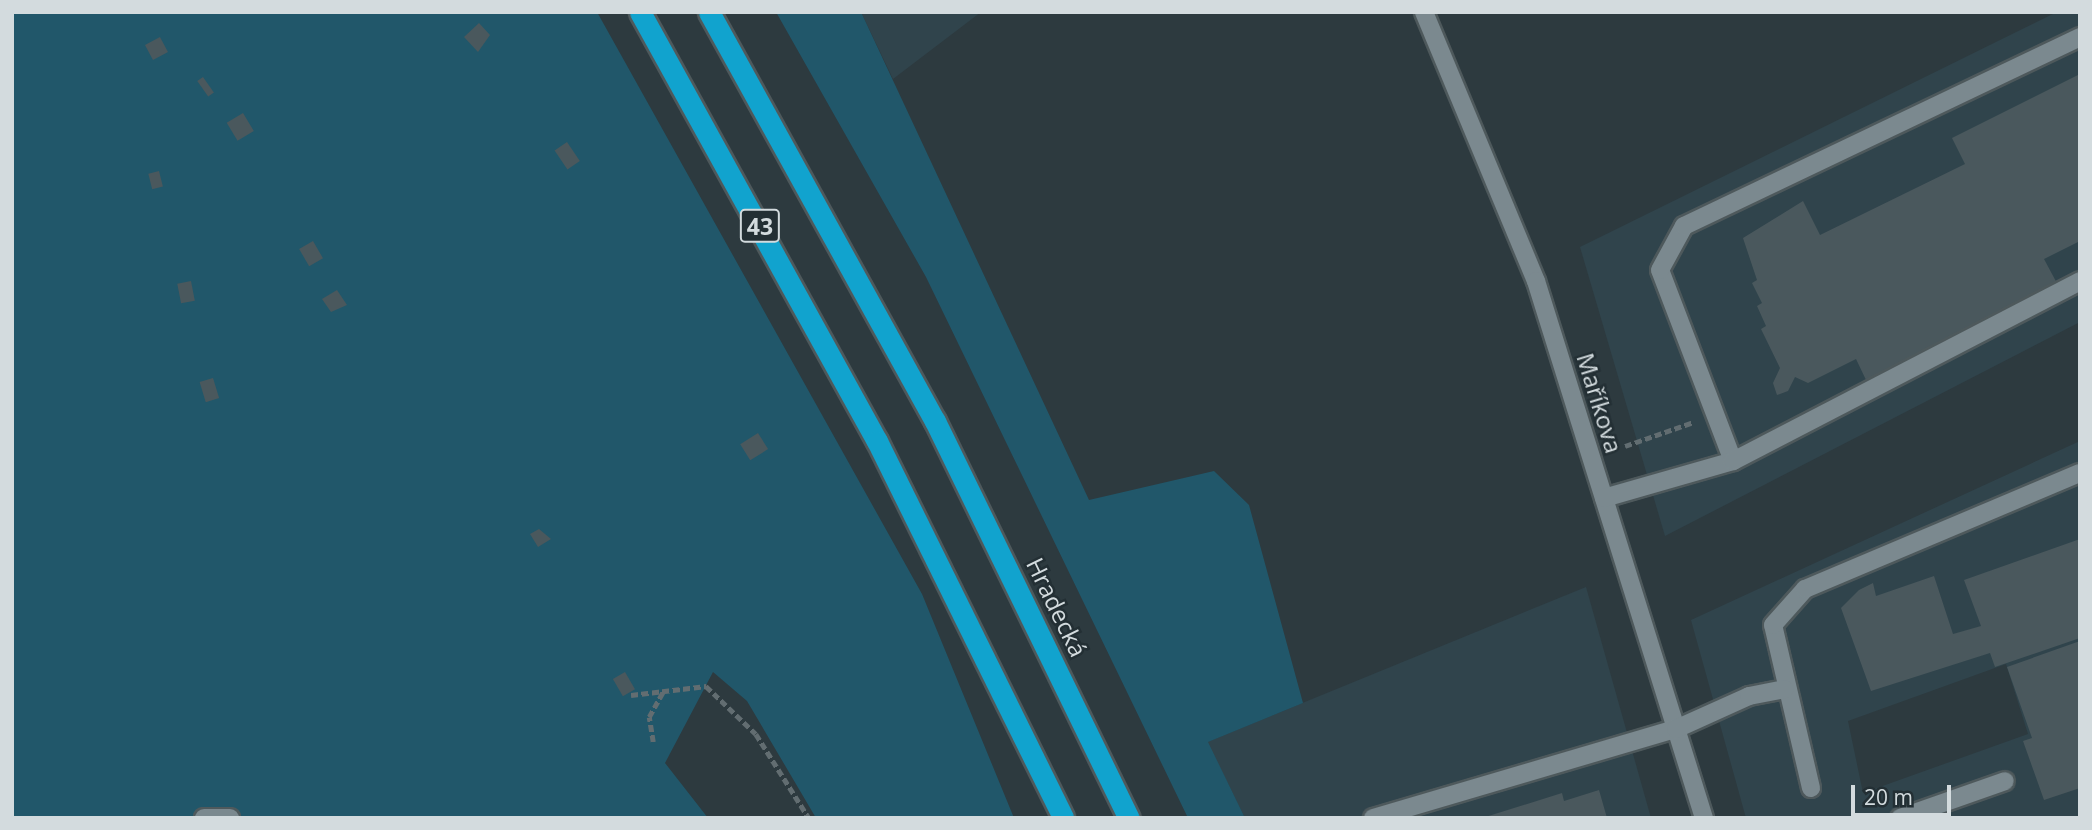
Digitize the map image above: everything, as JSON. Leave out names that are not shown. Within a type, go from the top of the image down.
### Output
[{"type":"highway","name":"43","points":[[640,12],[877,441],[1063,818]]},
{"type":"highway","name":"Hradecká","points":[[709,12],[935,421],[1129,818]]},
{"type":"street","name":"Maříkova","points":[[1424,12],[1536,281],[1704,818]]},
{"type":"street","points":[[1733,461],[1712,415],[1660,270],[1684,226],[2080,37]]},
{"type":"street","points":[[1604,498],[1733,461],[2080,281]]},
{"type":"street","points":[[1811,788],[1784,689],[1773,625],[1805,589],[2080,473]]},
{"type":"street","points":[[1373,818],[1676,729],[1749,695],[1784,689]]},
{"type":"street","points":[[1900,818],[2005,781]]},
{"type":"street","points":[[204,818],[230,818]]},
{"type":"path","points":[[1625,446],[1712,415]]},
{"type":"path","points":[[631,695],[706,686],[756,734],[809,818]]},
{"type":"path","points":[[653,741],[649,718],[664,690]]},
{"type":"shaded area","points":[[12,12],[597,12],[922,594],[1014,818],[816,818],[747,701],[713,672],[665,763],[708,818],[12,818]]},
{"type":"shaded area","points":[[776,12],[861,12],[1089,500],[1214,471],[1249,505],[1303,703],[1208,742],[1245,818],[1188,818],[926,277]]},
{"type":"shaded area","points":[[861,12],[981,12],[893,79]]},
{"type":"shaded area","points":[[2057,12],[2080,12],[2080,322],[1665,536],[1580,247]]},
{"type":"shaded area","points":[[2080,441],[2080,818],[1746,818],[1691,620]],"holes":[[[2006,664],[2028,734],[1863,793],[1848,721]]]},
{"type":"shaded area","points":[[1586,587],[1651,818],[1245,818],[1207,742]]},
{"type":"building","points":[[479,23],[490,35],[478,52],[464,37]]},
{"type":"building","points":[[160,37],[168,52],[153,60],[145,45]]},
{"type":"building","points":[[2080,74],[2080,241],[2044,259],[2059,287],[1867,382],[1856,359],[1808,383],[1795,377],[1788,391],[1777,395],[1773,383],[1780,368],[1761,329],[1766,326],[1757,306],[1762,303],[1752,283],[1757,280],[1743,238],[1803,201],[1820,235],[1965,164],[1952,138]]},
{"type":"building","points":[[203,77],[214,93],[208,97],[197,81]]},
{"type":"building","points":[[243,113],[254,131],[238,141],[227,123]]},
{"type":"building","points":[[567,142],[580,161],[567,169],[555,150]]},
{"type":"building","points":[[159,171],[163,187],[152,189],[148,174]]},
{"type":"building","points":[[313,241],[323,258],[309,266],[299,249]]},
{"type":"building","points":[[191,281],[195,301],[181,303],[177,284]]},
{"type":"building","points":[[337,290],[347,305],[331,312],[322,299]]},
{"type":"building","points":[[213,378],[219,398],[206,402],[200,382]]},
{"type":"building","points":[[758,433],[768,449],[750,460],[740,444]]},
{"type":"building","points":[[539,529],[551,539],[538,547],[530,534]]},
{"type":"building","points":[[2080,539],[2080,638],[1995,667],[1990,653],[1871,691],[1841,608],[1859,590],[1873,583],[1876,596],[1934,576],[1953,634],[1981,626],[1964,580]]},
{"type":"building","points":[[2080,641],[2080,788],[2044,800],[2023,741],[2032,738],[2007,667]]},
{"type":"building","points":[[625,672],[635,689],[623,696],[613,679]]},
{"type":"building","points":[[1599,790],[1607,818],[1482,818],[1562,793],[1564,801]]}]
